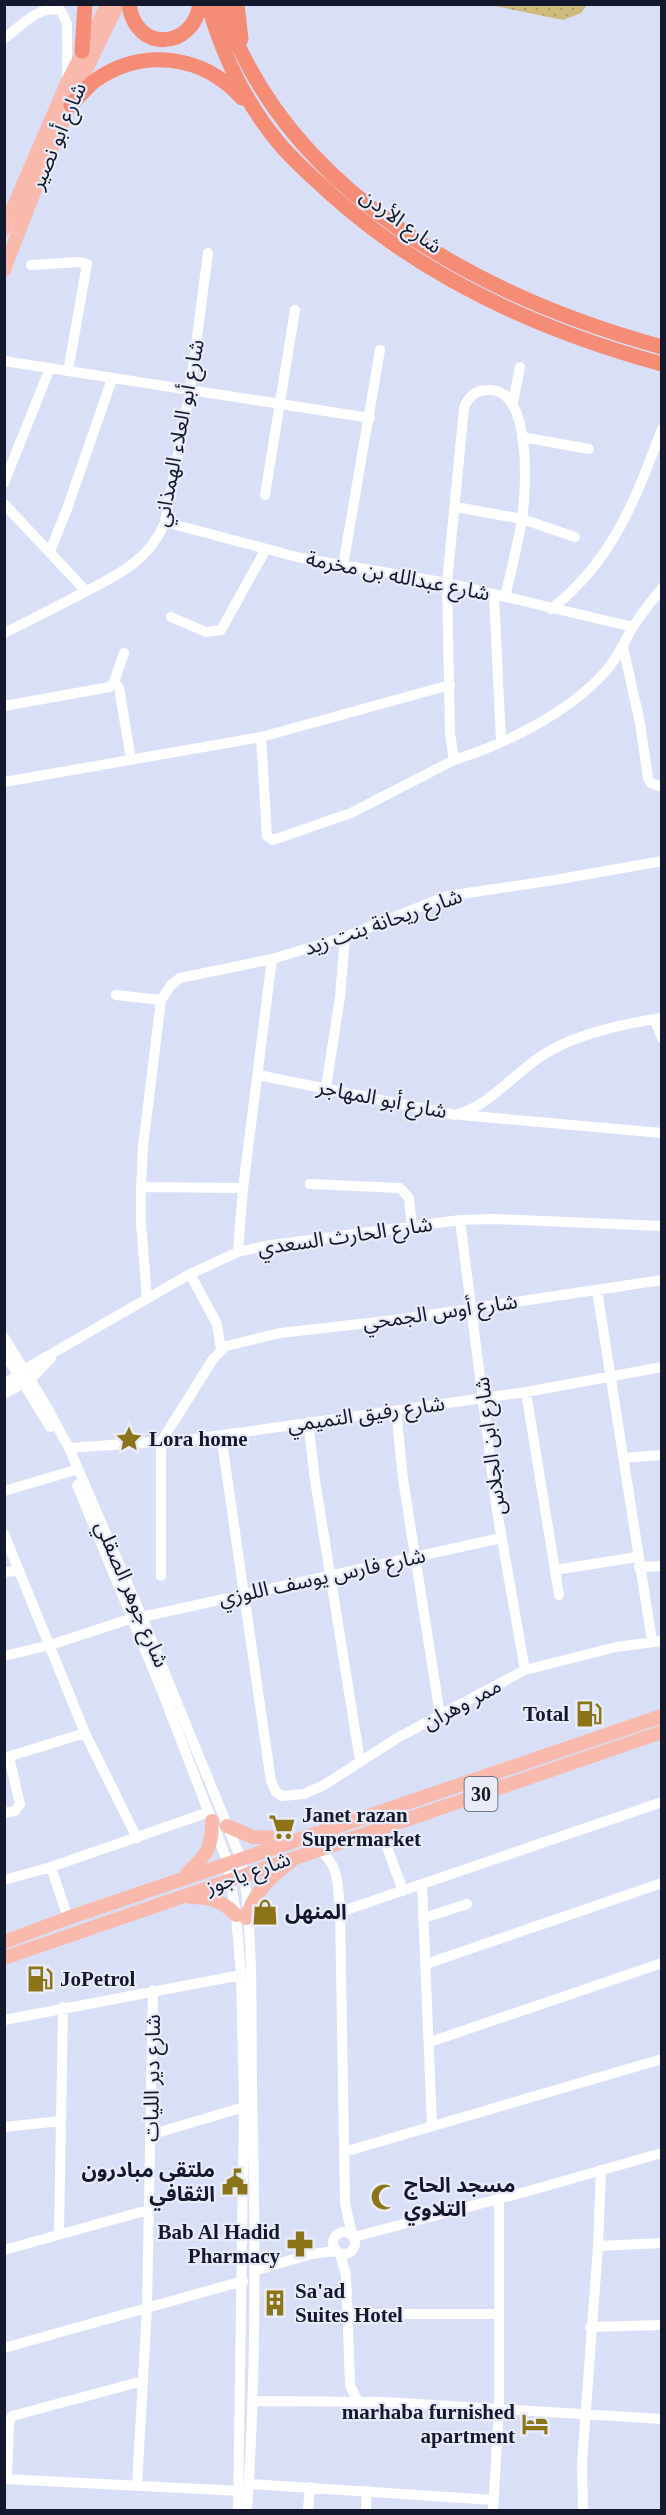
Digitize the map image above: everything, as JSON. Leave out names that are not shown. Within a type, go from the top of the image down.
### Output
[{"type":"highway","points":[[82,51],[85,4]]},
{"type":"highway","points":[[129,4],[133,23],[139,31],[162,40],[180,36],[189,29],[198,17],[200,4]]},
{"type":"highway","name":"شارع الأردن","points":[[208,4],[227,58],[256,111],[276,140],[298,164],[352,213],[426,265],[484,298],[531,321],[621,354],[662,364]]},
{"type":"highway","name":"شارع الأردن","points":[[222,4],[242,57],[278,114],[319,162],[383,216],[425,246],[493,285],[541,306],[662,347]]},
{"type":"highway","points":[[237,4],[242,57]]},
{"type":"highway","points":[[71,105],[90,84],[116,69],[140,60],[163,59],[193,65],[215,75],[256,111]]},
{"type":"main road","name":"شارع أبو نصير","points":[[4,229],[67,83],[108,4]]},
{"type":"main road","name":"شارع أبو نصير","points":[[4,270],[71,105],[118,4]]},
{"type":"main road","name":"شارع ياجوز","points":[[4,1942],[234,1861],[662,1716]]},
{"type":"main road","name":"شارع ياجوز","points":[[4,1958],[301,1854],[662,1732]]},
{"type":"main road","points":[[183,1879],[208,1852],[212,1843],[211,1816]]},
{"type":"main road","points":[[227,1826],[253,1837],[265,1839],[315,1834]]},
{"type":"main road","points":[[177,1898],[213,1899],[241,1917],[259,1889],[301,1854]]},
{"type":"street","points":[[4,39],[48,7],[61,10],[67,20],[67,83]]},
{"type":"street","name":"شارع أبو العلاء الهمذاني","points":[[4,633],[113,579],[143,556],[157,540],[165,522],[190,391],[208,253]]},
{"type":"street","points":[[31,265],[79,262],[87,264],[68,371]]},
{"type":"street","points":[[265,495],[295,310]]},
{"type":"street","points":[[343,566],[380,350]]},
{"type":"street","points":[[4,361],[370,418]]},
{"type":"street","points":[[513,402],[520,367]]},
{"type":"street","points":[[4,483],[50,368]]},
{"type":"street","points":[[50,551],[112,379]]},
{"type":"street","points":[[454,760],[450,733],[447,583],[464,408],[468,400],[477,392],[490,390],[504,394],[513,402],[522,437],[522,519],[500,596],[501,741]]},
{"type":"street","points":[[551,609],[569,595],[611,544],[637,495],[662,429]]},
{"type":"street","points":[[522,437],[590,449]]},
{"type":"street","points":[[4,504],[86,591]]},
{"type":"street","points":[[456,507],[522,519],[575,537]]},
{"type":"street","name":"شارع عبدالله بن مخرمة","points":[[165,522],[266,549],[343,566],[447,583],[633,627]]},
{"type":"street","points":[[171,617],[206,632],[221,630],[266,549]]},
{"type":"street","points":[[261,737],[267,836],[273,840],[351,813],[454,760],[501,741],[555,714],[605,673],[623,647],[633,627],[662,588]]},
{"type":"street","points":[[623,647],[640,723],[648,778],[651,783],[662,787]]},
{"type":"street","points":[[4,706],[105,688],[114,682],[124,653]]},
{"type":"street","points":[[114,682],[119,688],[131,759]]},
{"type":"street","points":[[4,782],[261,737],[450,685]]},
{"type":"street","name":"شارع ريحانة بنت زيد","points":[[161,1000],[171,985],[180,978],[272,959],[345,937],[447,896],[662,861]]},
{"type":"street","points":[[326,1087],[340,997],[345,937]]},
{"type":"street","points":[[238,1252],[243,1188],[272,959]]},
{"type":"street","points":[[116,995],[161,1000],[143,1146],[141,1187],[141,1222],[147,1298]]},
{"type":"street","points":[[658,1019],[662,1038]]},
{"type":"street","name":"شارع أبو المهاجر","points":[[258,1075],[455,1115],[481,1103],[531,1063],[557,1047],[617,1028],[658,1019]]},
{"type":"street","points":[[455,1115],[662,1133]]},
{"type":"street","points":[[310,1184],[400,1188],[409,1198],[412,1226]]},
{"type":"street","points":[[141,1187],[243,1188]]},
{"type":"street","name":"شارع الحارث السعدي","points":[[24,1376],[55,1353],[147,1298],[190,1274],[238,1252],[264,1246],[460,1220],[494,1219],[662,1226]]},
{"type":"street","name":"شارع ابن الجلاس","points":[[460,1220],[501,1538],[525,1670]]},
{"type":"street","points":[[161,1576],[161,1442],[207,1368],[221,1350],[215,1318],[190,1274]]},
{"type":"street","name":"شارع أوس الجمحي","points":[[221,1350],[253,1338],[395,1320],[662,1280]]},
{"type":"street","points":[[597,1290],[638,1562],[657,1641]]},
{"type":"street","name":"شارع جوهر الصقلي","points":[[4,1338],[55,1435],[137,1618],[227,1826],[234,1861]]},
{"type":"street","name":"شارع جوهر الصقلي","points":[[4,1352],[24,1376],[69,1448],[137,1618],[211,1816],[234,1861]]},
{"type":"street","name":"شارع رفيق التميمي","points":[[69,1448],[161,1442],[221,1435],[526,1392],[662,1367]]},
{"type":"street","points":[[4,1385],[24,1376]]},
{"type":"street","points":[[4,1394],[24,1376]]},
{"type":"street","points":[[526,1392],[559,1595]]},
{"type":"street","points":[[396,1410],[403,1479],[440,1715]]},
{"type":"street","points":[[309,1422],[315,1480],[360,1761]]},
{"type":"street","points":[[221,1435],[244,1594]]},
{"type":"street","points":[[624,1458],[662,1455]]},
{"type":"street","points":[[4,1491],[72,1471]]},
{"type":"street","points":[[4,1534],[85,1733],[136,1838]]},
{"type":"street","name":"شارع فارس يوسف اللوزي","points":[[4,1656],[50,1645],[137,1618],[501,1538]]},
{"type":"street","points":[[555,1570],[638,1562],[662,1566]]},
{"type":"street","points":[[4,1572],[18,1571]]},
{"type":"street","name":"ممر وهران","points":[[244,1594],[271,1781],[276,1792],[290,1797],[304,1794],[324,1785],[360,1761],[440,1715],[525,1670],[578,1655],[657,1641]]},
{"type":"street","points":[[4,1814],[15,1810],[20,1804],[7,1757],[85,1733]]},
{"type":"street","points":[[340,1912],[662,1802]]},
{"type":"street","points":[[4,1880],[211,1816]]},
{"type":"street","points":[[380,1828],[403,1891]]},
{"type":"street","points":[[317,1849],[328,1857],[335,1869],[340,1912],[345,2203],[353,2242],[346,2275],[350,2385],[358,2402]]},
{"type":"street","points":[[234,1861],[241,1917],[253,2101],[254,2271],[247,2511]]},
{"type":"street","points":[[51,1867],[69,1918]]},
{"type":"street","points":[[426,1964],[662,1883]]},
{"type":"street","points":[[422,1884],[432,2126]]},
{"type":"street","points":[[424,1918],[467,1904]]},
{"type":"street","points":[[238,2511],[244,2107],[241,1917]]},
{"type":"street","points":[[430,2042],[662,1963]]},
{"type":"street","points":[[4,2020],[241,1975]]},
{"type":"street","name":"شارع دير الليات","points":[[137,2486],[147,2308],[153,1990]]},
{"type":"street","points":[[59,2234],[63,2007]]},
{"type":"street","points":[[344,2152],[662,2059]]},
{"type":"street","points":[[150,2135],[244,2107]]},
{"type":"street","points":[[4,2127],[61,2121]]},
{"type":"street","points":[[336,2246],[345,2254],[353,2242],[389,2227],[662,2153]]},
{"type":"street","points":[[583,2511],[582,2463],[590,2327],[598,2246],[601,2170]]},
{"type":"street","points":[[249,2484],[367,2491],[494,2506],[499,2409],[497,2314],[499,2199]]},
{"type":"street","points":[[345,2203],[336,2246],[346,2275]]},
{"type":"street","points":[[4,2250],[148,2210]]},
{"type":"street","points":[[254,2271],[336,2246],[343,2232],[353,2242]]},
{"type":"street","points":[[598,2246],[662,2243]]},
{"type":"street","points":[[4,2348],[243,2281]]},
{"type":"street","points":[[348,2314],[497,2314]]},
{"type":"street","points":[[590,2327],[662,2325]]},
{"type":"street","points":[[143,2381],[12,2416],[9,2423],[6,2479],[240,2492]]},
{"type":"street","points":[[252,2401],[358,2402],[662,2419]]},
{"type":"street","points":[[308,2511],[310,2487]]},
{"type":"street","points":[[366,2511],[367,2491]]},
{"type":"shaded area","points":[[587,4],[581,13],[563,20],[490,5]]},
{"type":"place","name":"Lora home","points":[[129,1439]]},
{"type":"place","name":"Total","points":[[589,1714]]},
{"type":"place","name":"Janet razan Supermarket","points":[[282,1827]]},
{"type":"place","name":"المنهل","points":[[265,1912]]},
{"type":"place","name":"JoPetrol","points":[[40,1979]]},
{"type":"place","name":"ملتقى مبادرون الثقافي","points":[[235,2182]]},
{"type":"place","name":"مسجد الحاج التلاوي","points":[[384,2197]]},
{"type":"place","name":"Bab Al Hadid Pharmacy","points":[[300,2244]]},
{"type":"place","name":"Sa'ad Suites Hotel","points":[[275,2303]]},
{"type":"place","name":"marhaba furnished apartment","points":[[535,2424]]}]
